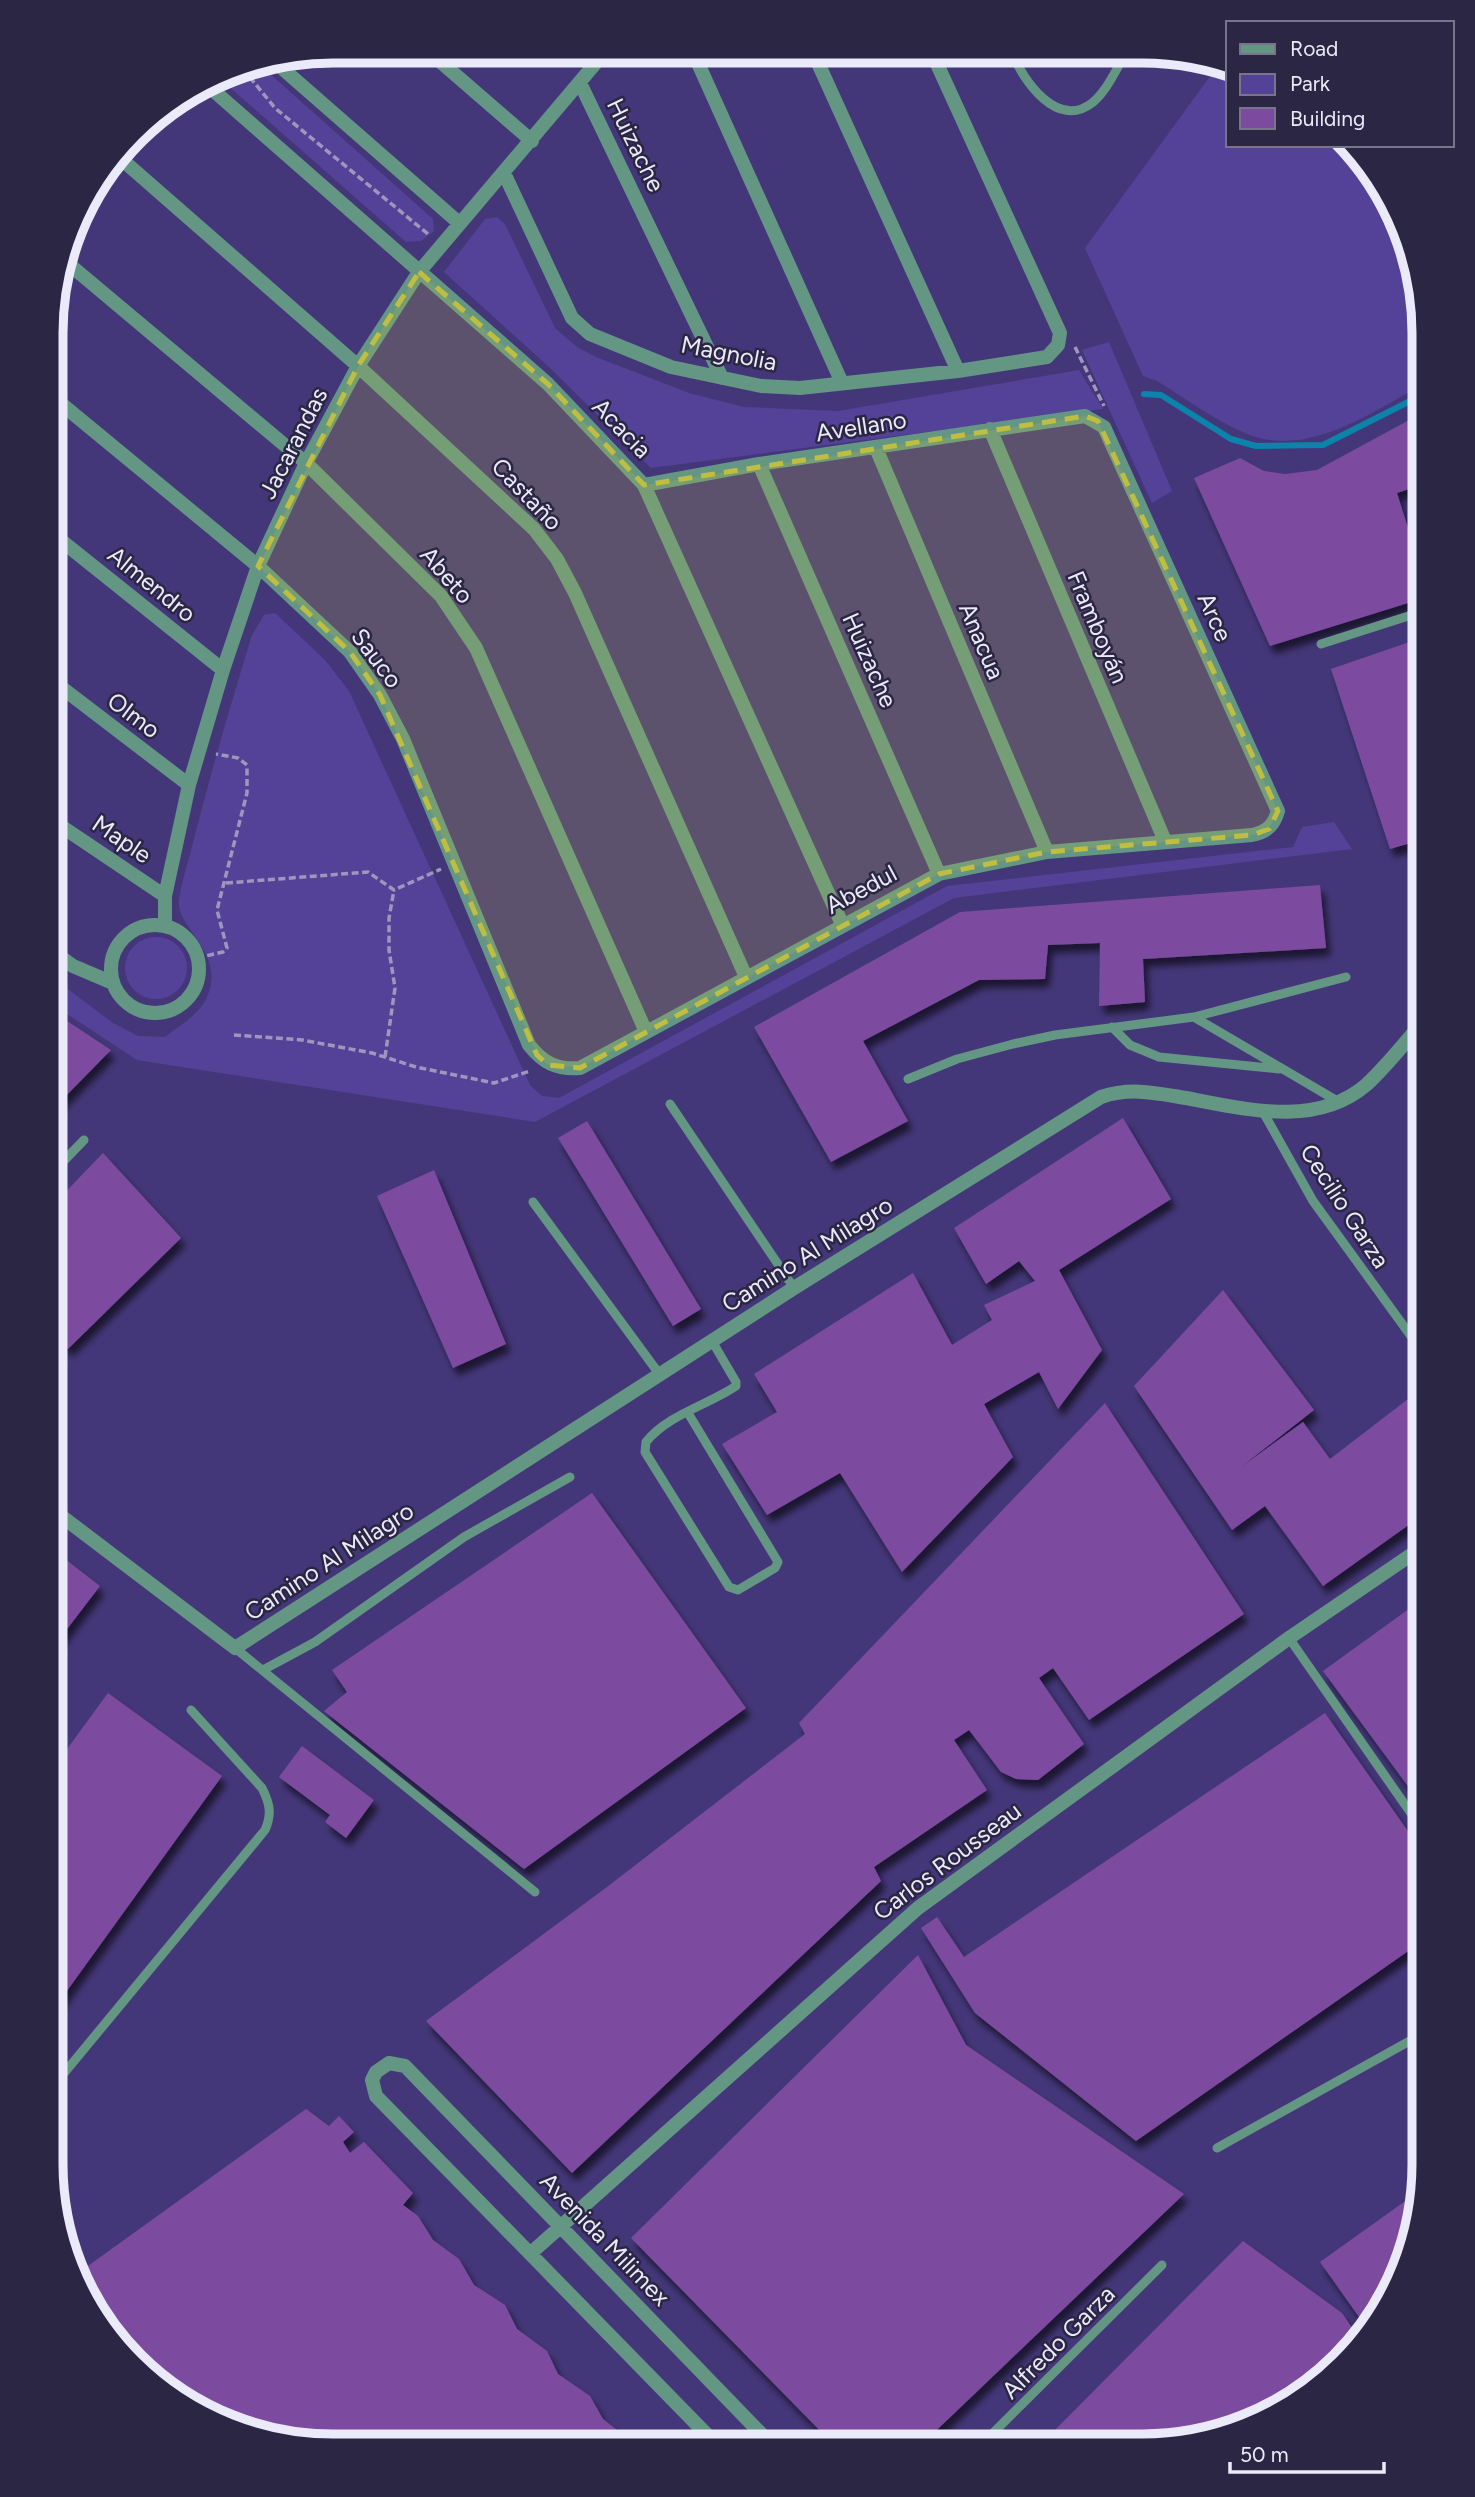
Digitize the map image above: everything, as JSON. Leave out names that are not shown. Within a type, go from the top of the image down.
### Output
[{"type":"street","points":[[442,63],[532,141]]},
{"type":"street","name":"Jacarandas","points":[[165,926],[165,896],[189,785],[223,670],[258,566],[306,463],[358,366],[419,272],[458,222],[532,141],[595,63]]},
{"type":"street","points":[[698,63],[842,383]]},
{"type":"street","points":[[818,63],[958,371]]},
{"type":"street","points":[[937,63],[1060,333]]},
{"type":"street","points":[[282,68],[458,222]]},
{"type":"street","name":"Huizache","points":[[580,83],[722,378]]},
{"type":"street","name":"Acacia","points":[[214,91],[548,384],[645,485],[842,924]]},
{"type":"street","name":"Castaño","points":[[124,162],[358,366],[506,500],[534,529],[557,559],[575,593],[746,977]]},
{"type":"street","name":"Magnolia","points":[[504,173],[565,306],[579,327],[671,367],[761,386],[800,388],[958,371],[1047,357],[1058,345],[1060,333]]},
{"type":"street","name":"Abeto","points":[[71,266],[306,463],[441,596],[476,648],[646,1032]]},
{"type":"street","name":"Sauco","points":[[63,405],[258,566],[350,652],[380,695],[403,740],[529,1045],[548,1065]]},
{"type":"street","name":"Avellano","points":[[645,485],[759,464],[1085,416],[1104,427]]},
{"type":"street","name":"Arce","points":[[1104,427],[1278,811],[1269,829],[1252,835]]},
{"type":"street","name":"Framboyán","points":[[990,429],[1165,841]]},
{"type":"street","name":"Anacua","points":[[876,448],[1047,852]]},
{"type":"street","name":"Huizache","points":[[759,464],[939,874]]},
{"type":"street","name":"Almendro","points":[[63,542],[223,670]]},
{"type":"street","name":"Olmo","points":[[63,689],[189,785]]},
{"type":"street","name":"Maple","points":[[63,827],[165,896]]},
{"type":"street","name":"Abedul","points":[[548,1065],[566,1069],[580,1068],[842,924],[939,874],[1047,852],[1252,835]]},
{"type":"street","points":[[165,926],[188,941],[197,958],[198,974],[192,992],[180,1005],[164,1012],[138,1009],[123,999],[113,983],[112,960],[122,940],[141,927],[165,926]]},
{"type":"street","points":[[63,959],[113,983]]},
{"type":"street","name":"Camino Al Milagro","points":[[235,1648],[794,1288],[1101,1097],[1120,1091],[1140,1090],[1262,1110],[1311,1112],[1341,1103],[1367,1084],[1412,1034]]},
{"type":"street","points":[[63,1517],[235,1648]]},
{"type":"street","name":"Carlos Rousseau","points":[[531,2253],[918,1908],[1289,1638],[1412,1554]]},
{"type":"street","name":"Avenida Milimex","points":[[531,2253],[376,2096],[372,2080],[376,2072],[389,2063],[405,2066],[761,2434]]},
{"type":"street","points":[[531,2253],[706,2434]]},
{"type":"lane","points":[[1017,63],[1030,87],[1045,101],[1063,109],[1078,110],[1100,94],[1120,63]]},
{"type":"lane","points":[[1321,644],[1412,615]]},
{"type":"lane","points":[[908,1079],[957,1059],[1013,1044],[1112,1027],[1194,1017],[1346,977]]},
{"type":"lane","points":[[1194,1017],[1341,1103]]},
{"type":"lane","points":[[1112,1027],[1130,1045],[1159,1058],[1284,1070]]},
{"type":"lane","points":[[670,1104],[794,1288]]},
{"type":"lane","name":"Cecilio Garza","points":[[1262,1110],[1313,1201],[1412,1337]]},
{"type":"lane","points":[[63,1162],[84,1140]]},
{"type":"lane","points":[[533,1202],[660,1375]]},
{"type":"lane","points":[[688,1413],[778,1562],[775,1568],[738,1590],[729,1587],[645,1452],[650,1436],[688,1413],[736,1386],[712,1341]]},
{"type":"lane","points":[[262,1670],[316,1642],[464,1537],[570,1477]]},
{"type":"lane","points":[[1289,1638],[1412,1815]]},
{"type":"lane","points":[[235,1648],[535,1892]]},
{"type":"lane","points":[[63,2074],[265,1830],[271,1817],[269,1802],[262,1788],[191,1710]]},
{"type":"lane","points":[[1217,2148],[1412,2040]]},
{"type":"lane","name":"Alfredo Garza","points":[[993,2434],[1162,2264]]},
{"type":"path","points":[[249,76],[275,108],[440,244]]},
{"type":"path","points":[[1060,333],[1078,350],[1108,415],[1104,427]]},
{"type":"path","points":[[197,958],[223,952],[227,948],[217,910],[247,793],[247,765],[238,758],[200,752]]},
{"type":"path","points":[[394,890],[452,864]]},
{"type":"path","points":[[226,883],[368,872],[394,890]]},
{"type":"path","points":[[385,1057],[395,988],[389,950],[394,890]]},
{"type":"path","points":[[234,1035],[302,1040],[494,1083],[548,1065]]},
{"type":"highlighted area","points":[[419,272],[548,384],[644,485],[1085,416],[1098,421],[1278,811],[1269,829],[1252,835],[1047,852],[939,874],[580,1068],[548,1065],[537,1055],[380,695],[350,652],[258,566],[358,366]]},
{"type":"green space","points":[[267,71],[433,219],[434,231],[421,241],[406,242],[227,85]]},
{"type":"green space","points":[[1213,72],[1226,76],[1226,147],[1338,147],[1376,198],[1398,246],[1407,280],[1412,333],[1412,391],[1360,419],[1315,437],[1292,441],[1268,440],[1233,428],[1157,381],[1143,376],[1085,248]]},
{"type":"green space","points":[[497,217],[505,224],[555,328],[577,347],[596,357],[689,393],[744,407],[838,411],[1079,370],[1103,409],[651,468],[549,367],[444,272],[485,219]]},
{"type":"green space","points":[[1109,342],[1172,491],[1152,503],[1082,350]]},
{"type":"green space","points":[[275,613],[325,660],[349,691],[530,1085],[542,1096],[559,1098],[947,886],[1293,847],[1302,827],[1334,822],[1352,849],[954,898],[535,1122],[137,1060],[63,1011],[63,985],[113,1023],[138,1036],[165,1037],[189,1019],[204,1003],[211,981],[210,967],[206,954],[184,921],[179,899],[230,708],[252,635],[264,615]]},
{"type":"green space","points":[[156,937],[178,946],[187,968],[178,990],[156,999],[134,990],[125,968],[134,946]]},
{"type":"building","points":[[1412,419],[1412,488],[1397,493],[1412,541],[1412,602],[1270,646],[1194,478],[1240,458],[1264,471],[1285,474],[1317,470]]},
{"type":"building","points":[[1412,641],[1412,843],[1390,849],[1331,669]]},
{"type":"building","points":[[1320,885],[1326,948],[1143,959],[1145,1002],[1099,1006],[1100,943],[1048,945],[1045,979],[979,980],[863,1041],[908,1121],[831,1162],[754,1027],[960,912]]},
{"type":"building","points":[[63,1018],[111,1050],[63,1099]]},
{"type":"building","points":[[1123,1118],[1171,1199],[1059,1270],[1102,1350],[1058,1409],[1039,1372],[984,1404],[1013,1457],[902,1572],[840,1473],[767,1515],[722,1444],[777,1412],[754,1374],[913,1273],[952,1345],[992,1320],[984,1305],[1035,1281],[1019,1261],[986,1284],[954,1228]]},
{"type":"building","points":[[587,1121],[701,1309],[673,1326],[558,1138]]},
{"type":"building","points":[[103,1153],[181,1238],[68,1349],[63,1344],[63,1195]]},
{"type":"building","points":[[434,1170],[506,1344],[453,1368],[377,1196]]},
{"type":"building","points":[[1223,1290],[1314,1410],[1241,1467],[1303,1422],[1330,1459],[1412,1396],[1412,1523],[1323,1586],[1265,1506],[1232,1530],[1134,1386]]},
{"type":"building","points":[[1105,1403],[1244,1614],[1089,1720],[1053,1668],[1039,1678],[1084,1744],[1038,1780],[1016,1779],[1001,1772],[969,1730],[954,1740],[987,1790],[874,1867],[881,1881],[572,2173],[426,2021],[607,1887],[805,1734],[799,1723]]},
{"type":"building","points":[[592,1493],[746,1708],[524,1869],[324,1711],[347,1692],[332,1670]]},
{"type":"building","points":[[63,1557],[100,1586],[63,1634]]},
{"type":"building","points":[[1412,1607],[1412,1792],[1323,1671]]},
{"type":"building","points":[[108,1693],[222,1776],[63,1996],[63,1755]]},
{"type":"building","points":[[1325,1713],[1412,1837],[1412,1948],[1136,2141],[975,2013],[921,1928],[937,1917],[964,1957]]},
{"type":"building","points":[[302,1746],[374,1800],[346,1838],[325,1822],[330,1815],[279,1777]]},
{"type":"building","points":[[918,1955],[966,2045],[1184,2194],[933,2434],[823,2434],[631,2238]]},
{"type":"building","points":[[306,2109],[329,2126],[339,2116],[354,2132],[343,2142],[350,2153],[364,2142],[413,2193],[403,2205],[418,2216],[433,2240],[459,2259],[474,2285],[505,2305],[517,2329],[547,2351],[558,2374],[590,2396],[603,2419],[622,2434],[333,2434],[298,2432],[246,2420],[183,2389],[142,2355],[108,2314],[85,2268]]},
{"type":"building","points":[[1410,2198],[1398,2251],[1384,2284],[1362,2321],[1320,2262]]},
{"type":"building","points":[[1243,2241],[1342,2313],[1354,2331],[1333,2355],[1292,2389],[1229,2420],[1177,2432],[1051,2434]]},
{"type":"waterway","points":[[1144,394],[1161,395],[1231,439],[1256,446],[1323,445],[1412,400]]}]
